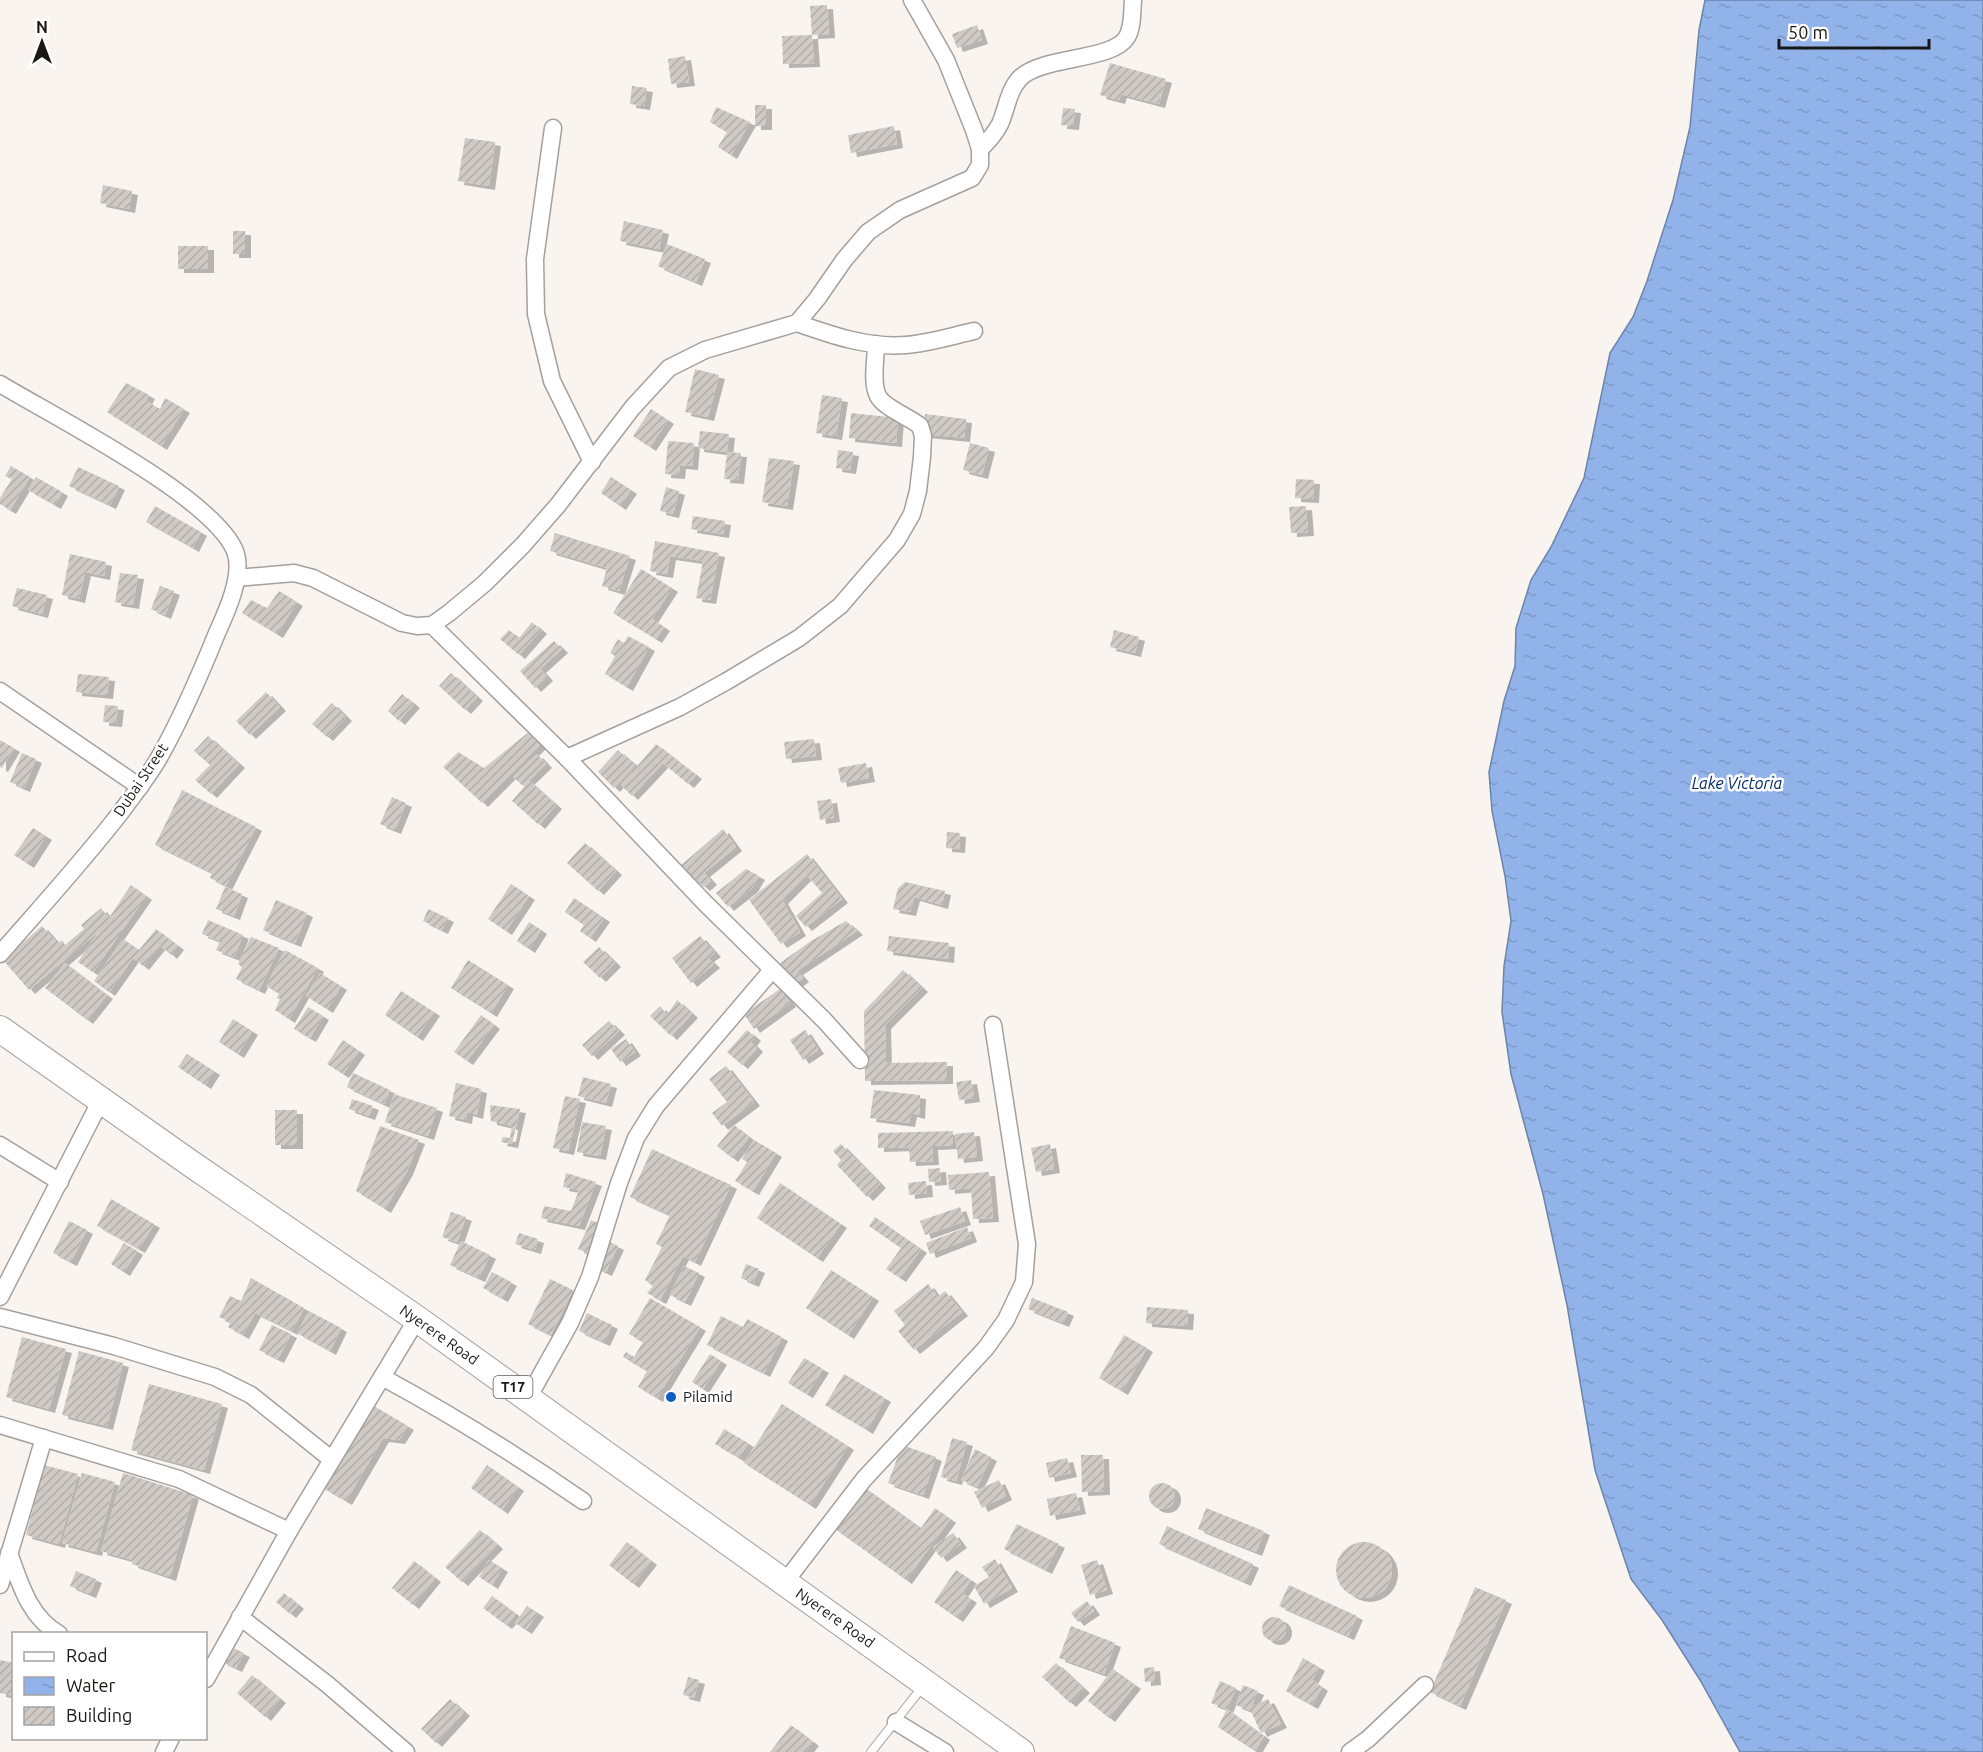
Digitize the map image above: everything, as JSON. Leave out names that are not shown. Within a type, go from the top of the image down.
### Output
[{"type":"main road","name":"Nyerere Road","points":[[0,1029],[417,1319],[1021,1752]]},
{"type":"street","points":[[0,384],[106,446],[174,490],[215,523],[235,551],[237,578],[294,573],[313,578],[402,623],[417,626],[432,625],[449,614],[485,583],[523,545],[558,505],[633,407],[669,368],[705,350],[797,323],[868,232],[900,210],[972,178],[980,165],[980,149],[946,60],[912,0]]},
{"type":"street","points":[[980,149],[993,136],[1012,90],[1022,76],[1051,64],[1116,47],[1127,37],[1132,19],[1133,0]]},
{"type":"street","points":[[553,128],[535,258],[536,314],[552,381],[592,462]]},
{"type":"street","points":[[797,323],[834,336],[876,344],[906,345],[974,331]]},
{"type":"street","points":[[567,758],[680,707],[799,638],[840,606],[897,540],[912,514],[918,491],[923,436],[920,426],[878,397],[875,386],[876,344]]},
{"type":"street","name":"Dubai Street","points":[[0,954],[95,845],[140,787],[159,758],[197,683],[237,578]]},
{"type":"street","points":[[432,625],[567,758],[705,903],[824,1020],[860,1060]]},
{"type":"street","points":[[0,691],[140,787]]},
{"type":"street","points":[[528,1398],[570,1323],[590,1277],[619,1183],[636,1138],[656,1106],[772,970]]},
{"type":"street","points":[[785,1582],[864,1479],[986,1348],[1006,1320],[1024,1282],[1026,1234],[993,1025]]},
{"type":"street","points":[[0,1297],[101,1100]]},
{"type":"street","points":[[0,1145],[60,1182]]},
{"type":"street","points":[[0,1317],[114,1346],[215,1377],[251,1395],[331,1460]]},
{"type":"street","points":[[207,1677],[289,1531],[417,1319]]},
{"type":"street","points":[[382,1377],[502,1446],[584,1501]]},
{"type":"street","points":[[0,1425],[179,1479],[289,1531]]},
{"type":"street","points":[[0,1585],[44,1438]]},
{"type":"street","points":[[9,1553],[35,1615],[56,1632]]},
{"type":"street","points":[[240,1617],[327,1684],[406,1752]]},
{"type":"street","points":[[1350,1752],[1368,1739],[1425,1685]]},
{"type":"street","points":[[896,1722],[945,1752]]},
{"type":"lane","points":[[872,1752],[926,1682]]},
{"type":"water","name":"Lake Victoria","points":[[1705,0],[1983,0],[1983,1752],[1740,1752],[1700,1680],[1662,1620],[1631,1579],[1595,1470],[1567,1305],[1543,1194],[1511,1074],[1502,1012],[1504,966],[1511,921],[1492,811],[1489,772],[1504,701],[1515,666],[1516,628],[1531,580],[1551,547],[1584,478],[1610,353],[1633,317],[1673,200],[1690,127],[1699,30]]},
{"type":"building","points":[[827,5],[829,34],[812,35],[810,6]]},
{"type":"building","points":[[977,25],[982,40],[957,48],[952,34]]},
{"type":"building","points":[[812,35],[814,63],[783,64],[782,36]]},
{"type":"building","points":[[685,56],[689,82],[671,84],[668,59]]},
{"type":"building","points":[[1110,63],[1166,79],[1159,104],[1121,94],[1119,100],[1100,95]]},
{"type":"building","points":[[632,86],[647,88],[644,106],[630,104]]},
{"type":"building","points":[[755,105],[766,105],[766,126],[755,126]]},
{"type":"building","points":[[716,107],[750,122],[731,155],[718,147],[727,132],[710,122]]},
{"type":"building","points":[[1063,108],[1075,109],[1073,126],[1061,125]]},
{"type":"building","points":[[894,126],[897,144],[851,153],[848,135]]},
{"type":"building","points":[[465,138],[495,142],[489,186],[458,181]]},
{"type":"building","points":[[103,185],[132,191],[129,209],[100,203]]},
{"type":"building","points":[[624,221],[663,230],[659,249],[620,241]]},
{"type":"building","points":[[233,231],[245,231],[245,254],[233,254]]},
{"type":"building","points":[[667,244],[705,259],[696,282],[658,266]]},
{"type":"building","points":[[178,246],[208,246],[208,269],[178,269]]},
{"type":"building","points":[[695,369],[719,375],[708,417],[685,412]]},
{"type":"building","points":[[126,383],[149,395],[146,401],[160,409],[165,398],[184,409],[161,446],[107,412]]},
{"type":"building","points":[[822,395],[842,398],[836,436],[816,433]]},
{"type":"building","points":[[651,409],[668,420],[650,447],[633,436]]},
{"type":"building","points":[[851,413],[898,418],[896,443],[849,438]]},
{"type":"building","points":[[925,414],[966,419],[964,438],[923,434]]},
{"type":"building","points":[[700,431],[729,434],[727,452],[698,448]]},
{"type":"building","points":[[668,441],[694,443],[692,466],[680,465],[679,475],[665,474]]},
{"type":"building","points":[[970,443],[989,448],[982,475],[963,470]]},
{"type":"building","points":[[838,450],[853,452],[850,470],[836,468]]},
{"type":"building","points":[[727,452],[741,453],[738,480],[724,479]]},
{"type":"building","points":[[769,458],[794,461],[787,506],[762,502]]},
{"type":"building","points":[[11,466],[30,477],[10,510],[0,504],[0,498],[12,479],[5,476]]},
{"type":"building","points":[[78,467],[119,486],[110,505],[69,486]]},
{"type":"building","points":[[36,477],[62,492],[55,505],[28,490]]},
{"type":"building","points":[[611,477],[631,490],[620,506],[601,493]]},
{"type":"building","points":[[1296,479],[1314,480],[1313,499],[1295,498]]},
{"type":"building","points":[[666,487],[679,491],[673,514],[660,511]]},
{"type":"building","points":[[155,506],[201,532],[193,548],[146,522]]},
{"type":"building","points":[[1306,506],[1308,532],[1291,533],[1289,507]]},
{"type":"building","points":[[693,516],[725,521],[723,534],[691,529]]},
{"type":"building","points":[[555,533],[630,556],[619,591],[602,586],[607,568],[550,551]]},
{"type":"building","points":[[655,541],[719,553],[710,600],[696,598],[703,561],[670,556],[667,574],[650,571]]},
{"type":"building","points":[[70,554],[106,562],[104,576],[85,572],[79,599],[62,595]]},
{"type":"building","points":[[641,569],[672,588],[652,619],[664,627],[656,639],[613,613]]},
{"type":"building","points":[[120,573],[138,575],[133,605],[115,602]]},
{"type":"building","points":[[160,586],[174,591],[165,615],[151,609]]},
{"type":"building","points":[[17,588],[47,595],[42,614],[12,606]]},
{"type":"building","points":[[279,591],[297,602],[277,634],[242,613],[251,600],[267,608]]},
{"type":"building","points":[[532,622],[541,630],[519,655],[500,639],[509,630],[519,638]]},
{"type":"building","points":[[1114,630],[1139,637],[1135,653],[1110,647]]},
{"type":"building","points":[[628,636],[649,647],[627,687],[605,674],[615,656],[610,653],[618,639],[624,643]]},
{"type":"building","points":[[554,641],[562,649],[540,669],[547,677],[535,688],[520,671]]},
{"type":"building","points":[[451,673],[477,697],[465,710],[439,686]]},
{"type":"building","points":[[78,674],[109,677],[107,695],[76,692]]},
{"type":"building","points":[[266,692],[280,707],[250,735],[236,721]]},
{"type":"building","points":[[402,694],[414,704],[399,721],[388,711]]},
{"type":"building","points":[[332,703],[346,717],[327,737],[312,724]]},
{"type":"building","points":[[105,705],[118,706],[116,723],[103,722]]},
{"type":"building","points":[[530,731],[542,743],[482,803],[443,767],[458,752],[484,768]]},
{"type":"building","points":[[208,736],[239,764],[211,794],[195,780],[210,765],[194,751]]},
{"type":"building","points":[[814,739],[816,756],[786,759],[784,742]]},
{"type":"building","points":[[0,740],[14,748],[2,768],[0,767]]},
{"type":"building","points":[[656,744],[696,775],[688,784],[663,763],[632,796],[621,785]]},
{"type":"building","points":[[618,750],[635,765],[614,788],[598,772]]},
{"type":"building","points":[[22,753],[36,759],[24,788],[10,782]]},
{"type":"building","points":[[537,754],[546,764],[523,786],[513,777]]},
{"type":"building","points":[[866,763],[869,778],[841,783],[838,768]]},
{"type":"building","points":[[529,781],[556,805],[539,825],[512,801]]},
{"type":"building","points":[[182,790],[256,827],[226,886],[210,878],[212,873],[155,845]]},
{"type":"building","points":[[392,797],[406,803],[395,830],[380,824]]},
{"type":"building","points":[[831,799],[834,818],[820,820],[817,801]]},
{"type":"building","points":[[33,828],[46,836],[28,864],[14,855]]},
{"type":"building","points":[[723,829],[736,847],[704,873],[711,881],[704,887],[680,866]]},
{"type":"building","points":[[947,832],[960,833],[959,849],[946,848]]},
{"type":"building","points":[[585,843],[616,871],[598,891],[567,863]]},
{"type":"building","points":[[807,854],[842,899],[806,927],[796,916],[822,893],[807,875],[782,900],[800,932],[781,944],[749,900]]},
{"type":"building","points":[[746,869],[759,876],[752,888],[728,907],[716,893]]},
{"type":"building","points":[[905,882],[945,891],[942,905],[914,897],[910,912],[893,909],[898,888]]},
{"type":"building","points":[[511,884],[529,896],[506,931],[488,919]]},
{"type":"building","points":[[131,885],[146,896],[93,972],[78,962],[99,931],[29,990],[3,960],[42,926],[58,944],[62,940],[65,945],[84,929],[81,925],[101,908],[109,918]]},
{"type":"building","points":[[225,887],[242,894],[234,916],[216,909]]},
{"type":"building","points":[[574,898],[604,918],[590,938],[580,931],[584,925],[565,912]]},
{"type":"building","points":[[276,900],[307,913],[295,943],[263,930]]},
{"type":"building","points":[[428,909],[448,918],[442,930],[423,921]]},
{"type":"building","points":[[208,920],[243,935],[234,957],[216,950],[220,941],[202,934]]},
{"type":"building","points":[[846,921],[857,931],[797,971],[803,978],[795,984],[780,963],[811,941]]},
{"type":"building","points":[[529,922],[541,930],[529,949],[517,941]]},
{"type":"building","points":[[156,929],[178,946],[171,955],[160,945],[143,966],[133,958],[109,992],[94,981],[123,939],[139,950]]},
{"type":"building","points":[[700,936],[715,953],[708,958],[714,964],[691,983],[672,958]]},
{"type":"building","points":[[889,936],[949,943],[948,959],[887,951]]},
{"type":"building","points":[[251,937],[279,948],[259,990],[236,979],[242,967],[238,964]]},
{"type":"building","points":[[599,947],[615,963],[600,978],[583,962]]},
{"type":"building","points":[[285,950],[318,968],[289,1019],[275,1010],[280,999],[277,998],[279,993],[266,986]]},
{"type":"building","points":[[468,960],[508,985],[491,1013],[451,988]]},
{"type":"building","points":[[65,963],[107,995],[87,1020],[45,988]]},
{"type":"building","points":[[903,970],[922,988],[885,1025],[886,1063],[947,1062],[947,1080],[865,1081],[864,1011]]},
{"type":"building","points":[[320,973],[341,986],[327,1009],[306,996]]},
{"type":"building","points":[[780,989],[790,1003],[754,1029],[744,1014]]},
{"type":"building","points":[[401,991],[434,1012],[417,1037],[385,1015]]},
{"type":"building","points":[[677,1000],[692,1014],[671,1036],[650,1016],[660,1006],[667,1015]]},
{"type":"building","points":[[308,1007],[323,1016],[310,1038],[294,1029]]},
{"type":"building","points":[[481,1015],[494,1025],[467,1061],[454,1052]]},
{"type":"building","points":[[233,1019],[252,1031],[238,1054],[219,1042]]},
{"type":"building","points":[[609,1021],[619,1031],[592,1056],[582,1045]]},
{"type":"building","points":[[747,1030],[755,1037],[751,1042],[757,1048],[742,1065],[727,1052]]},
{"type":"building","points":[[805,1030],[818,1050],[803,1060],[790,1040]]},
{"type":"building","points":[[626,1039],[635,1052],[620,1062],[611,1049]]},
{"type":"building","points":[[343,1040],[359,1051],[343,1074],[327,1064]]},
{"type":"building","points":[[187,1054],[214,1071],[205,1085],[178,1067]]},
{"type":"building","points":[[726,1066],[754,1102],[722,1126],[712,1113],[727,1102],[709,1079]]},
{"type":"building","points":[[353,1073],[390,1090],[384,1104],[347,1087]]},
{"type":"building","points":[[583,1077],[611,1084],[606,1103],[578,1096]]},
{"type":"building","points":[[971,1080],[974,1098],[959,1100],[956,1082]]},
{"type":"building","points":[[456,1083],[481,1089],[477,1115],[467,1112],[466,1120],[449,1116]]},
{"type":"building","points":[[874,1090],[920,1095],[919,1115],[911,1113],[909,1123],[870,1118]]},
{"type":"building","points":[[394,1094],[437,1108],[428,1136],[385,1122]]},
{"type":"building","points":[[565,1096],[580,1099],[568,1151],[553,1148]]},
{"type":"building","points":[[352,1099],[373,1106],[369,1116],[349,1109]]},
{"type":"building","points":[[490,1105],[520,1109],[512,1144],[501,1142],[503,1137],[510,1138],[512,1126],[491,1121]]},
{"type":"building","points":[[275,1110],[297,1110],[297,1145],[275,1145]]},
{"type":"building","points":[[582,1122],[606,1126],[600,1156],[577,1152]]},
{"type":"building","points":[[734,1125],[749,1137],[732,1158],[717,1146]]},
{"type":"building","points":[[380,1126],[419,1140],[407,1171],[385,1209],[356,1191]]},
{"type":"building","points":[[953,1131],[953,1145],[932,1146],[933,1161],[910,1162],[909,1147],[878,1148],[878,1133]]},
{"type":"building","points":[[974,1132],[977,1157],[958,1159],[955,1134]]},
{"type":"building","points":[[754,1140],[776,1153],[753,1191],[735,1181],[747,1162],[742,1159]]},
{"type":"building","points":[[841,1144],[880,1184],[867,1197],[837,1165],[841,1160],[833,1151]]},
{"type":"building","points":[[1050,1144],[1054,1169],[1036,1172],[1031,1148]]},
{"type":"building","points":[[652,1149],[731,1185],[695,1262],[683,1256],[660,1300],[647,1293],[653,1286],[645,1280],[662,1247],[656,1244],[670,1215],[630,1197]]},
{"type":"building","points":[[940,1168],[941,1181],[929,1182],[928,1169]]},
{"type":"building","points":[[989,1172],[993,1218],[973,1219],[971,1188],[949,1190],[948,1175]]},
{"type":"building","points":[[566,1173],[596,1182],[579,1226],[541,1218],[544,1206],[571,1211],[579,1190],[563,1187]]},
{"type":"building","points":[[926,1181],[927,1193],[909,1195],[908,1183]]},
{"type":"building","points":[[780,1183],[841,1224],[817,1258],[757,1218]]},
{"type":"building","points":[[111,1199],[154,1224],[139,1249],[97,1226]]},
{"type":"building","points":[[960,1207],[965,1221],[925,1235],[920,1221]]},
{"type":"building","points":[[451,1212],[466,1217],[457,1242],[442,1237]]},
{"type":"building","points":[[875,1217],[921,1249],[900,1278],[886,1269],[901,1248],[869,1226]]},
{"type":"building","points":[[591,1220],[605,1226],[592,1255],[578,1249]]},
{"type":"building","points":[[69,1221],[87,1230],[71,1262],[53,1253]]},
{"type":"building","points":[[967,1227],[971,1238],[930,1254],[926,1243]]},
{"type":"building","points":[[519,1233],[538,1239],[535,1250],[515,1244]]},
{"type":"building","points":[[606,1240],[618,1246],[606,1272],[595,1267]]},
{"type":"building","points":[[461,1241],[490,1255],[479,1278],[450,1265]]},
{"type":"building","points":[[124,1243],[137,1251],[124,1272],[111,1264]]},
{"type":"building","points":[[746,1264],[759,1269],[753,1283],[741,1278]]},
{"type":"building","points":[[684,1266],[699,1273],[685,1302],[670,1295]]},
{"type":"building","points":[[831,1270],[873,1297],[848,1335],[806,1308]]},
{"type":"building","points":[[492,1272],[511,1282],[502,1298],[483,1288]]},
{"type":"building","points":[[251,1278],[304,1308],[292,1331],[255,1313],[243,1335],[228,1327],[231,1322],[219,1317],[230,1296],[241,1301]]},
{"type":"building","points":[[550,1279],[573,1290],[551,1335],[528,1324]]},
{"type":"building","points":[[928,1284],[938,1297],[945,1291],[962,1312],[914,1350],[898,1331],[905,1325],[894,1311]]},
{"type":"building","points":[[650,1298],[700,1327],[657,1398],[638,1387],[647,1371],[623,1357],[626,1352],[634,1357],[643,1342],[629,1334]]},
{"type":"building","points":[[1032,1298],[1068,1312],[1063,1323],[1028,1309]]},
{"type":"building","points":[[1147,1307],[1188,1310],[1187,1326],[1146,1323]]},
{"type":"building","points":[[309,1311],[341,1328],[330,1351],[297,1333]]},
{"type":"building","points":[[587,1313],[612,1325],[604,1342],[579,1331]]},
{"type":"building","points":[[721,1316],[743,1327],[747,1319],[782,1337],[764,1373],[707,1345]]},
{"type":"building","points":[[272,1325],[291,1334],[278,1359],[259,1350]]},
{"type":"building","points":[[1124,1335],[1147,1348],[1122,1391],[1099,1378]]},
{"type":"building","points":[[22,1337],[66,1349],[49,1409],[6,1397]]},
{"type":"building","points":[[79,1351],[123,1363],[107,1426],[62,1415]]},
{"type":"building","points":[[710,1354],[721,1361],[703,1389],[692,1382]]},
{"type":"building","points":[[804,1358],[823,1369],[807,1394],[788,1383]]},
{"type":"building","points":[[844,1374],[885,1398],[867,1430],[825,1405]]},
{"type":"building","points":[[149,1384],[222,1404],[204,1470],[131,1450]]},
{"type":"building","points":[[782,1404],[848,1446],[810,1505],[744,1463]]},
{"type":"building","points":[[372,1405],[408,1426],[399,1440],[383,1438],[346,1501],[323,1488]]},
{"type":"building","points":[[724,1429],[748,1443],[739,1458],[715,1444]]},
{"type":"building","points":[[952,1438],[967,1442],[956,1481],[941,1477]]},
{"type":"building","points":[[902,1445],[936,1457],[923,1495],[888,1483]]},
{"type":"building","points":[[975,1449],[991,1457],[977,1487],[961,1480]]},
{"type":"building","points":[[1081,1455],[1103,1455],[1104,1491],[1082,1492]]},
{"type":"building","points":[[1067,1458],[1071,1473],[1049,1478],[1046,1463]]},
{"type":"building","points":[[44,1465],[78,1474],[59,1544],[26,1535]]},
{"type":"building","points":[[487,1465],[518,1487],[502,1510],[471,1488]]},
{"type":"building","points":[[82,1473],[115,1482],[96,1552],[62,1543]]},
{"type":"building","points":[[123,1473],[193,1495],[170,1577],[132,1564],[133,1560],[101,1551]]},
{"type":"building","points":[[999,1480],[1006,1496],[982,1508],[974,1492]]},
{"type":"building","points":[[1162,1483],[1171,1487],[1175,1496],[1171,1505],[1162,1509],[1153,1505],[1149,1496],[1153,1487]]},
{"type":"building","points":[[865,1488],[921,1528],[935,1508],[950,1519],[906,1580],[835,1529]]},
{"type":"building","points":[[1076,1493],[1080,1510],[1050,1516],[1047,1499]]},
{"type":"building","points":[[1206,1508],[1264,1531],[1256,1552],[1198,1529]]},
{"type":"building","points":[[1017,1524],[1059,1544],[1046,1570],[1004,1549]]},
{"type":"building","points":[[1167,1526],[1253,1564],[1245,1582],[1159,1544]]},
{"type":"building","points":[[480,1530],[497,1545],[462,1582],[445,1567]]},
{"type":"building","points":[[953,1533],[961,1544],[941,1558],[933,1547]]},
{"type":"building","points":[[627,1542],[651,1561],[633,1584],[609,1565]]},
{"type":"building","points":[[1364,1542],[1375,1544],[1384,1550],[1390,1559],[1392,1570],[1390,1581],[1384,1590],[1375,1596],[1364,1598],[1353,1596],[1344,1590],[1338,1581],[1336,1570],[1338,1559],[1344,1550],[1353,1544]]},
{"type":"building","points":[[995,1559],[1012,1588],[984,1604],[974,1586],[989,1577],[982,1567]]},
{"type":"building","points":[[489,1560],[502,1568],[492,1585],[479,1577]]},
{"type":"building","points":[[1097,1560],[1107,1590],[1090,1595],[1081,1565]]},
{"type":"building","points":[[414,1561],[435,1578],[413,1605],[392,1588]]},
{"type":"building","points":[[956,1570],[971,1580],[962,1593],[971,1599],[957,1618],[934,1602]]},
{"type":"building","points":[[76,1571],[96,1579],[90,1594],[70,1586]]},
{"type":"building","points":[[1289,1585],[1357,1616],[1348,1636],[1279,1606]]},
{"type":"building","points":[[1475,1587],[1506,1600],[1460,1706],[1430,1692]]},
{"type":"building","points":[[284,1593],[298,1605],[290,1614],[276,1602]]},
{"type":"building","points":[[492,1596],[516,1614],[506,1625],[483,1608]]},
{"type":"building","points":[[1087,1601],[1094,1611],[1078,1622],[1071,1613]]},
{"type":"building","points":[[527,1606],[538,1613],[526,1630],[515,1623]]},
{"type":"building","points":[[1274,1617],[1283,1620],[1286,1629],[1283,1638],[1274,1641],[1265,1638],[1262,1629],[1265,1620]]},
{"type":"building","points":[[1071,1626],[1115,1643],[1104,1674],[1059,1658]]},
{"type":"building","points":[[229,1646],[244,1653],[236,1668],[221,1661]]},
{"type":"building","points":[[1303,1658],[1319,1667],[1312,1680],[1322,1687],[1312,1705],[1286,1691]]},
{"type":"building","points":[[0,1660],[12,1663],[12,1696],[0,1693]]},
{"type":"building","points":[[1056,1663],[1084,1689],[1070,1703],[1042,1677]]},
{"type":"building","points":[[1154,1667],[1155,1681],[1145,1682],[1144,1668]]},
{"type":"building","points":[[1113,1669],[1135,1685],[1109,1718],[1088,1701]]},
{"type":"building","points":[[252,1675],[280,1699],[265,1717],[237,1693]]},
{"type":"building","points":[[688,1677],[699,1680],[694,1698],[683,1695]]},
{"type":"building","points":[[1220,1681],[1236,1688],[1227,1709],[1211,1703]]},
{"type":"building","points":[[1243,1685],[1258,1691],[1251,1707],[1268,1699],[1281,1724],[1261,1733],[1251,1711],[1236,1705]]},
{"type":"building","points":[[450,1699],[464,1712],[436,1743],[421,1729]]},
{"type":"building","points":[[1227,1709],[1264,1736],[1255,1751],[1218,1727]]},
{"type":"building","points":[[791,1725],[813,1742],[805,1752],[770,1752]]},
{"type":"place","name":"Pilamid","points":[[671,1397]]}]
